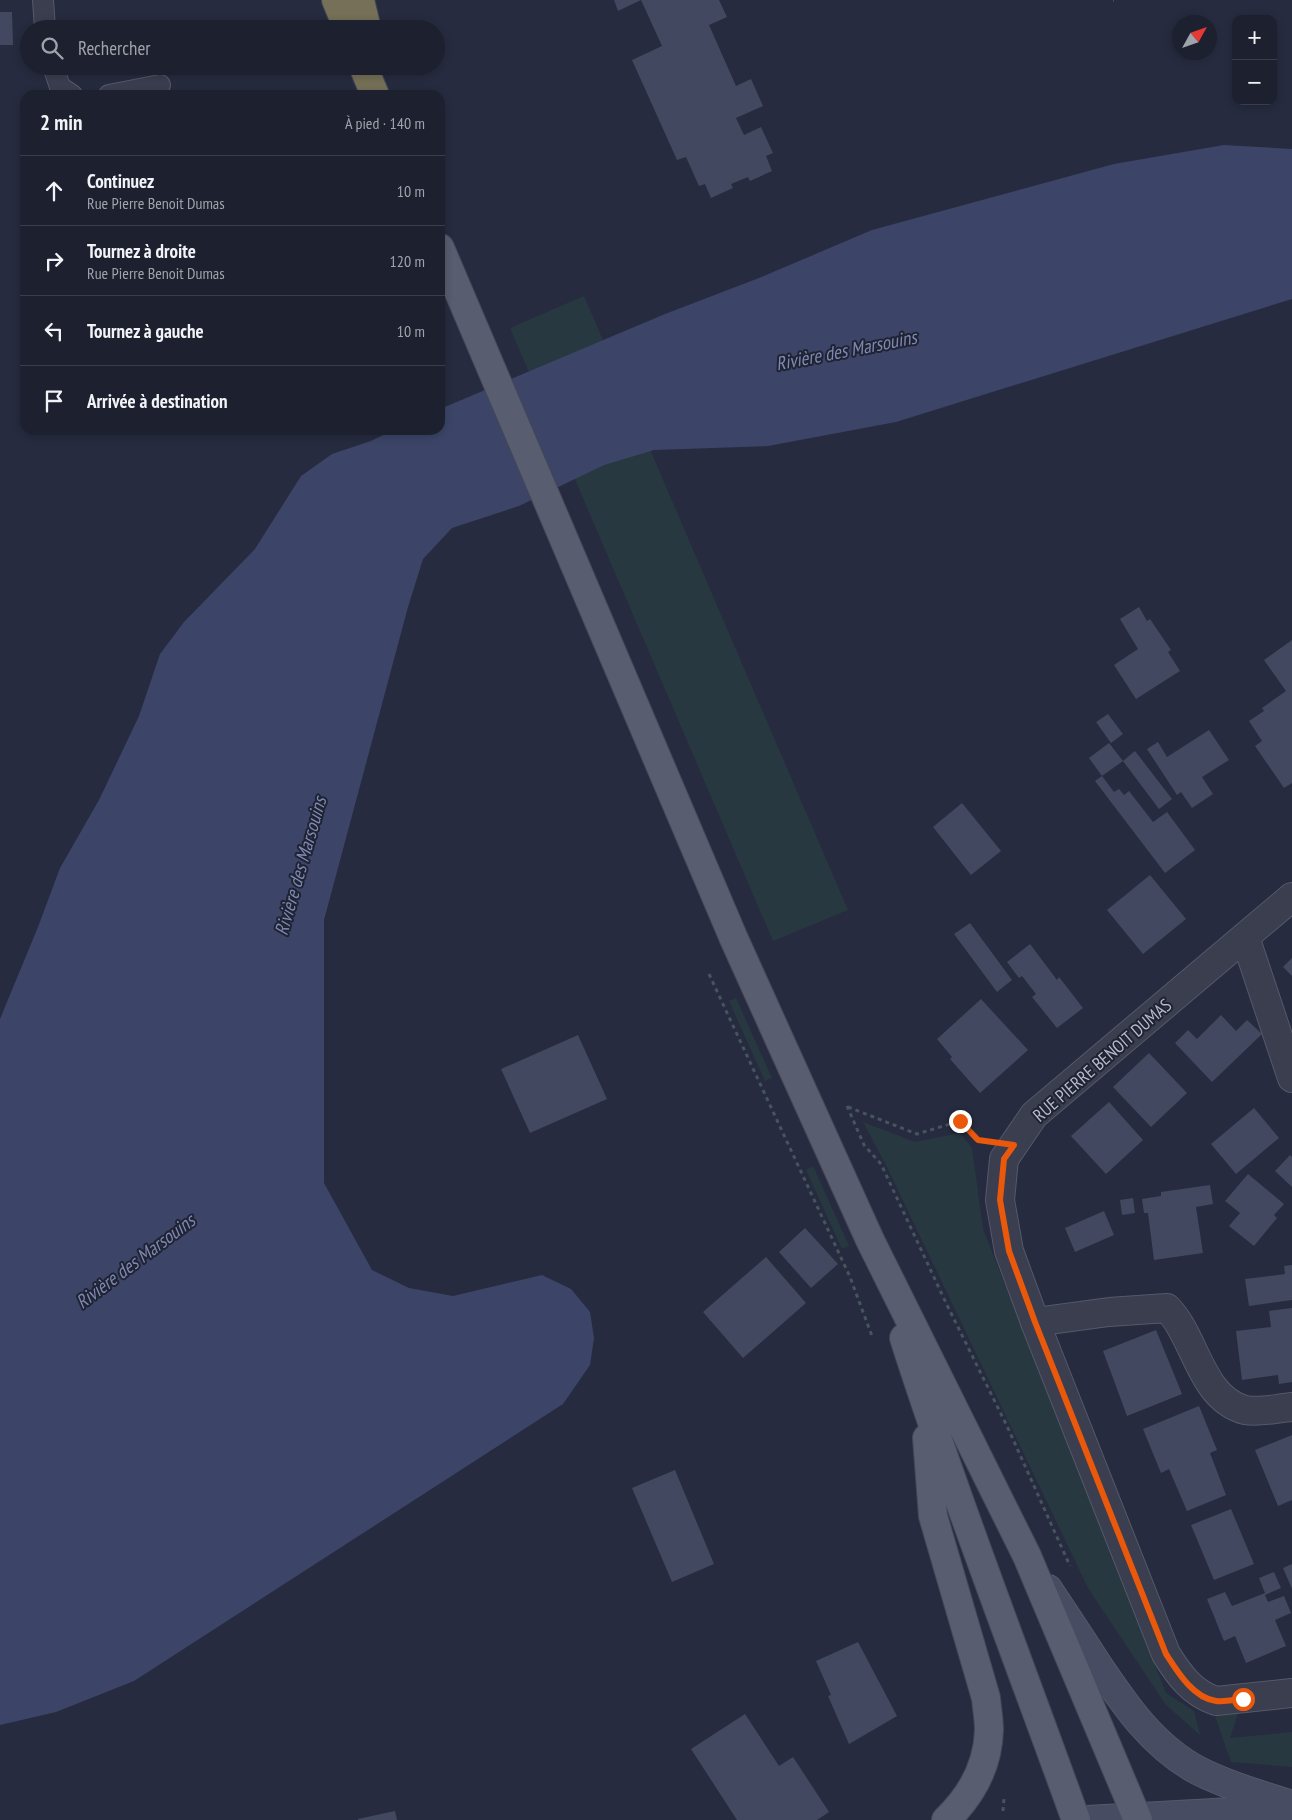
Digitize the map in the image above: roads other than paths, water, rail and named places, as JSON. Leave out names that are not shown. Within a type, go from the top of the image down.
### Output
[{"type":"highway","points":[[336,0],[344,20]]},
{"type":"highway","points":[[360,0],[365,20]]},
{"type":"highway","points":[[367,75],[373,90]]},
{"type":"highway","points":[[379,75],[384,90]]},
{"type":"main road","points":[[445,260],[734,939],[875,1248],[1027,1556],[1137,1818]]},
{"type":"main road","points":[[875,1248],[924,1402],[1076,1820]]},
{"type":"main road","points":[[924,1402],[933,1516],[986,1698],[989,1730],[985,1761],[961,1805],[946,1820]]},
{"type":"main road","points":[[1027,1556],[1118,1695],[1134,1717],[1158,1742],[1178,1758],[1199,1771],[1243,1790],[1292,1807]]},
{"type":"main road","points":[[1087,1820],[1197,1815],[1292,1807]]},
{"type":"street","name":"RUE PIERRE BENOIT DUMAS","points":[[1292,897],[1034,1115],[1004,1159],[1000,1200],[1009,1251],[1035,1322],[1166,1654],[1176,1671],[1187,1684],[1205,1698],[1216,1701],[1292,1693]]},
{"type":"street","points":[[1246,937],[1292,1078]]},
{"type":"street","points":[[1035,1322],[1109,1312],[1167,1308],[1176,1318],[1206,1378],[1218,1394],[1245,1410],[1256,1411],[1292,1407]]},
{"type":"lane","points":[[43,0],[44,20]]},
{"type":"lane","points":[[56,75],[60,86],[65,90]]},
{"type":"lane","points":[[134,90],[160,85]]},
{"type":"water","name":"Rivière des Marsouins","points":[[1224,145],[1292,149],[1292,299],[896,422],[768,446],[654,450],[604,465],[519,506],[452,528],[423,559],[408,607],[324,920],[324,1183],[372,1270],[409,1288],[453,1296],[542,1275],[571,1289],[590,1312],[594,1338],[590,1365],[563,1404],[134,1681],[56,1712],[0,1725],[0,1019],[60,868],[99,800],[139,716],[160,654],[184,622],[255,549],[301,476],[332,454],[383,435],[445,435],[445,407],[665,314],[759,278],[872,230],[1114,164]]}]
